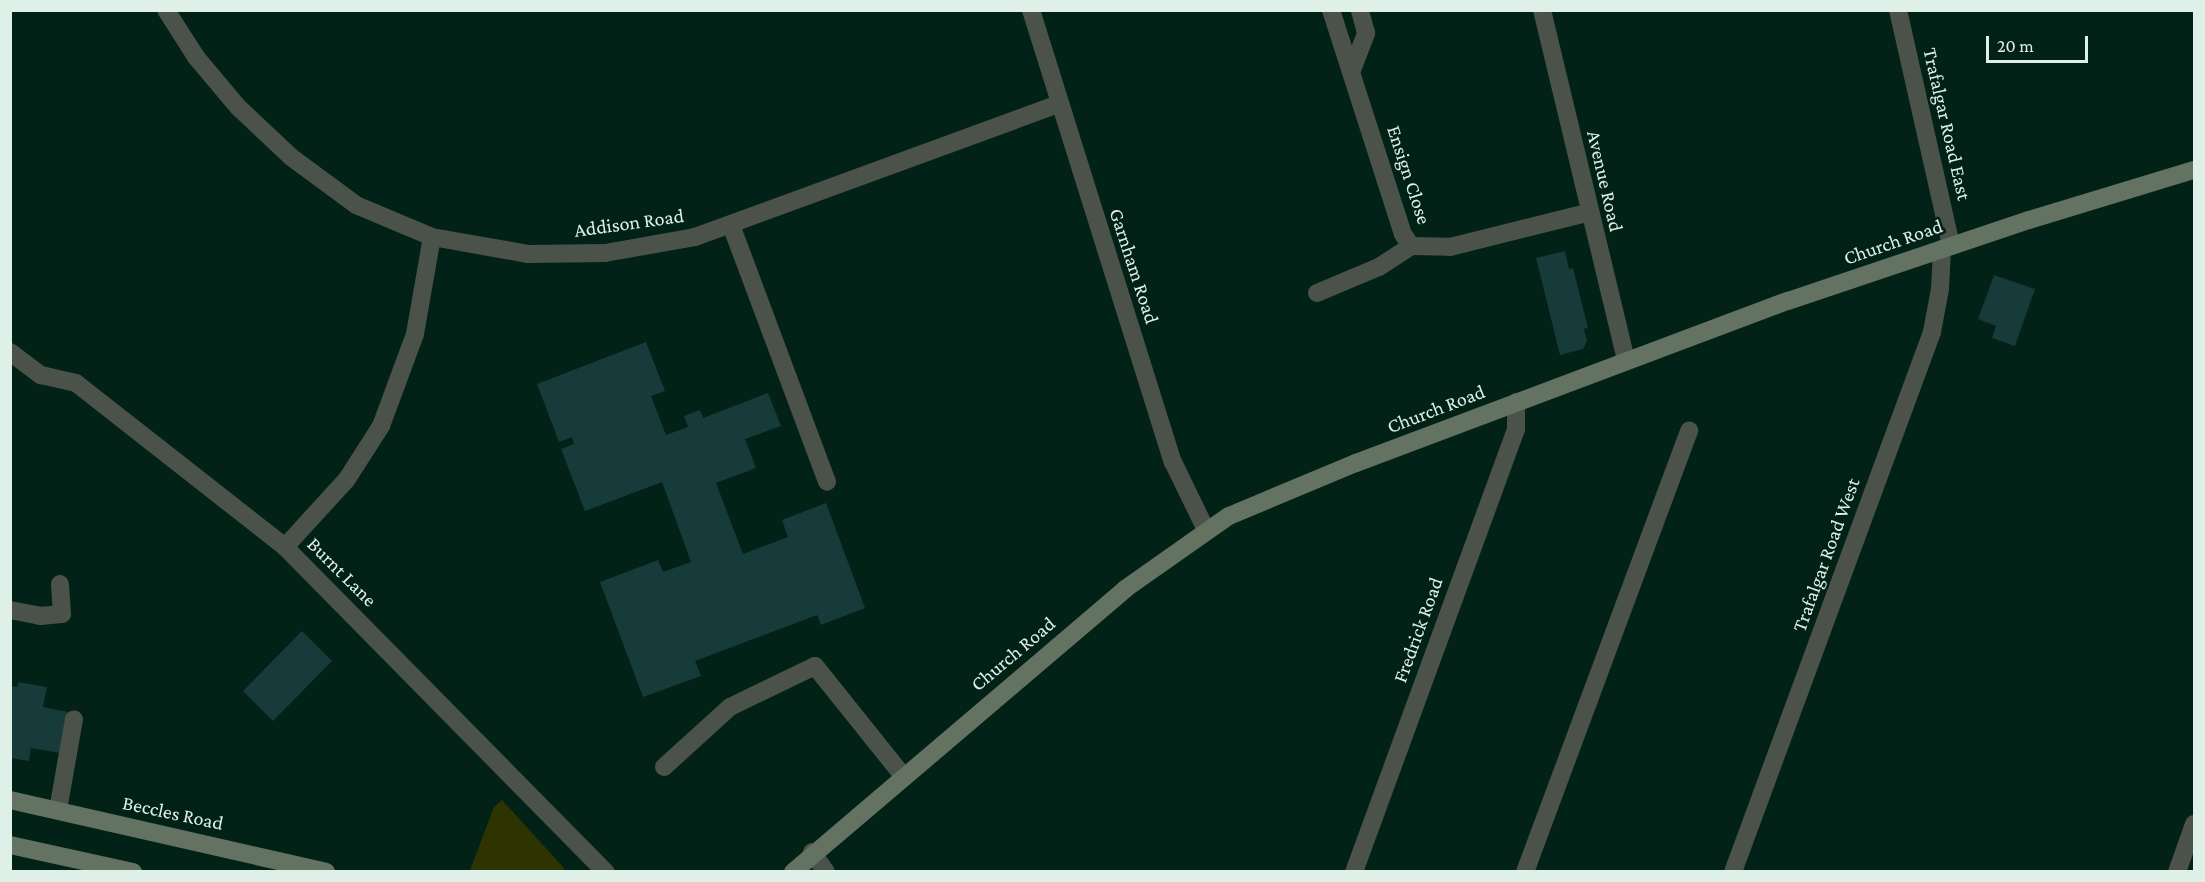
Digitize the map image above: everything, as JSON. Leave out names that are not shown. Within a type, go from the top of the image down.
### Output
[{"type":"main road","name":"Church Road","points":[[793,872],[812,852],[1118,596],[1206,530],[1296,487],[1626,361],[1947,248],[2194,170]]},
{"type":"main road","name":"Beccles Road","points":[[10,800],[326,872]]},
{"type":"main road","points":[[10,845],[133,872]]},
{"type":"street","name":"Addison Road","points":[[166,10],[196,57],[238,107],[291,157],[356,205],[432,237],[528,254],[576,255],[649,247],[731,225],[1059,104]]},
{"type":"street","name":"Garnham Road","points":[[1031,10],[1173,462],[1206,530]]},
{"type":"street","name":"Ensign Close","points":[[1331,10],[1403,234],[1411,246],[1450,247],[1590,212]]},
{"type":"street","points":[[1352,70],[1366,33],[1360,10]]},
{"type":"street","name":"Avenue Road","points":[[1542,10],[1626,361]]},
{"type":"street","name":"Trafalgar Road East","points":[[1898,10],[1947,248]]},
{"type":"street","points":[[731,225],[826,482]]},
{"type":"street","points":[[285,547],[347,479],[381,426],[415,334],[432,237]]},
{"type":"street","points":[[1317,293],[1379,267],[1411,246]]},
{"type":"street","name":"Trafalgar Road West","points":[[1733,872],[1932,332],[1947,248]]},
{"type":"street","name":"Burnt Lane","points":[[10,352],[41,375],[75,383],[285,547],[606,872]]},
{"type":"street","name":"Fredrick Road","points":[[1354,872],[1516,429],[1516,402]]},
{"type":"street","points":[[1525,872],[1689,430]]},
{"type":"street","points":[[10,610],[40,616],[62,614],[60,584]]},
{"type":"street","points":[[664,767],[730,707],[815,666],[903,776]]},
{"type":"street","points":[[58,810],[74,719]]},
{"type":"street","points":[[2177,872],[2194,824]]},
{"type":"street","points":[[812,852],[826,872]]},
{"type":"green space","points":[[502,800],[564,868],[563,871],[470,870],[494,807]]},
{"type":"building","points":[[1565,251],[1569,269],[1573,268],[1588,328],[1584,329],[1587,341],[1583,349],[1560,355],[1536,258]]},
{"type":"building","points":[[1994,275],[2035,289],[2015,346],[1992,338],[1996,326],[1978,319]]},
{"type":"building","points":[[646,342],[665,391],[651,396],[666,435],[688,427],[684,416],[700,410],[703,418],[768,393],[781,426],[745,439],[756,468],[716,483],[743,554],[788,537],[782,520],[826,503],[865,608],[821,625],[817,615],[695,661],[701,676],[643,697],[600,582],[658,560],[663,572],[691,562],[662,482],[585,511],[561,449],[574,444],[572,437],[559,442],[537,384]]},
{"type":"building","points":[[302,631],[332,661],[273,721],[243,691]]},
{"type":"building","points":[[18,682],[47,687],[43,707],[68,712],[60,753],[31,748],[29,761],[10,758],[10,686],[17,687]]}]
